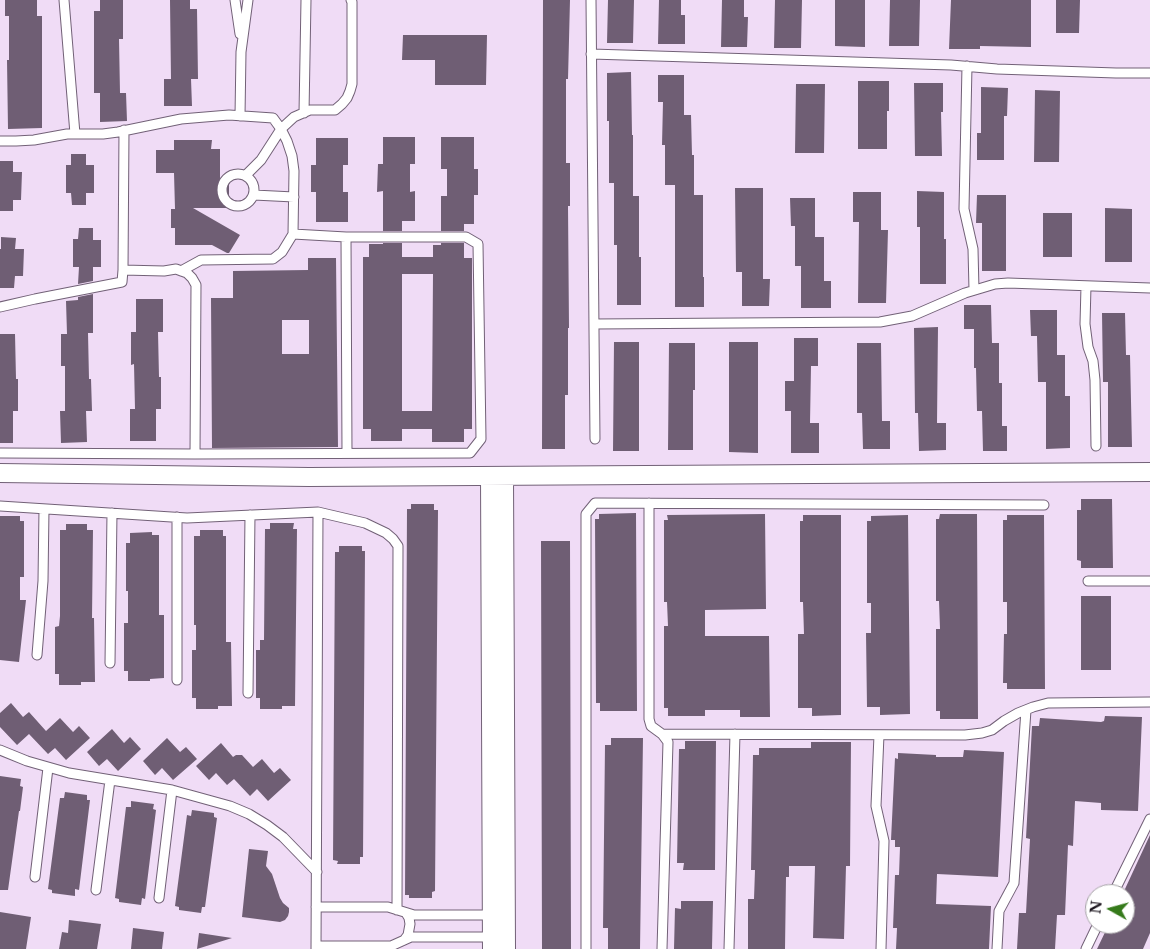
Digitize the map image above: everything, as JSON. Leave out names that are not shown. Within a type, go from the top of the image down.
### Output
[{"type":"street","points":[[0,473],[309,477],[1150,472]]},
{"type":"street","points":[[492,943],[497,476]]},
{"type":"street","points":[[497,476],[506,949]]},
{"type":"lane","points":[[64,0],[75,134]]},
{"type":"lane","points":[[235,0],[241,52]]},
{"type":"lane","points":[[240,116],[241,52],[248,0]]},
{"type":"lane","points":[[304,113],[306,0]]},
{"type":"lane","points":[[246,175],[261,160],[281,129],[294,117],[310,110],[335,110],[342,104],[350,91],[352,84],[351,0]]},
{"type":"lane","points":[[591,0],[595,439]]},
{"type":"lane","points":[[591,54],[1150,73]]},
{"type":"lane","points":[[967,66],[964,209],[973,249],[974,290]]},
{"type":"lane","points":[[0,141],[34,140],[75,134],[103,134],[181,119],[213,116],[273,118],[281,129],[292,156],[294,171],[293,234],[282,252],[273,259],[201,260],[181,271]]},
{"type":"lane","points":[[0,307],[35,298],[122,282],[124,130]]},
{"type":"lane","points":[[235,173],[246,175],[254,187],[254,194],[250,201],[244,205],[237,207],[231,205],[225,201],[222,195],[221,188],[223,182],[228,176],[235,173]]},
{"type":"lane","points":[[254,194],[294,197]]},
{"type":"lane","points":[[0,453],[470,452],[481,439],[478,244],[466,237],[346,237],[293,234]]},
{"type":"lane","points":[[346,237],[347,453]]},
{"type":"lane","points":[[123,270],[164,271],[176,269],[187,273],[196,285],[195,454]]},
{"type":"lane","points":[[594,324],[880,322],[912,316],[974,290],[995,284],[1150,288]]},
{"type":"lane","points":[[1086,286],[1085,324],[1095,380],[1096,446]]},
{"type":"lane","points":[[586,949],[586,514],[595,503],[1044,505]]},
{"type":"lane","points":[[649,503],[649,719],[651,726],[662,734],[668,742],[662,949]]},
{"type":"lane","points":[[0,506],[187,518],[318,512],[365,523],[386,533],[398,546],[397,910]]},
{"type":"lane","points":[[37,655],[43,581],[44,509]]},
{"type":"lane","points":[[318,512],[316,947],[391,946],[402,943],[411,937],[492,943]]},
{"type":"lane","points":[[110,663],[112,513]]},
{"type":"lane","points":[[248,693],[250,515]]},
{"type":"lane","points":[[177,517],[177,680]]},
{"type":"lane","points":[[1088,581],[1150,581]]},
{"type":"lane","points":[[662,734],[965,735],[992,730],[1004,721],[1026,710],[1048,703],[1150,702]]},
{"type":"lane","points":[[997,949],[999,911],[1014,883],[1026,710]]},
{"type":"lane","points":[[729,949],[735,734]]},
{"type":"lane","points":[[879,735],[876,806],[884,841],[880,949]]},
{"type":"lane","points":[[0,750],[48,768],[172,790],[230,806],[249,814],[283,837],[317,872]]},
{"type":"lane","points":[[35,877],[48,768]]},
{"type":"lane","points":[[96,890],[110,780]]},
{"type":"lane","points":[[159,898],[172,790]]},
{"type":"lane","points":[[1118,884],[1150,819]]},
{"type":"lane","points":[[316,907],[388,907],[414,915],[492,916]]},
{"type":"lane","points":[[402,943],[408,935],[410,924],[406,913]]},
{"type":"lane","points":[[1086,949],[1093,934]]},
{"type":"building","points":[[5,0],[37,0],[37,16],[42,16],[42,128],[8,129],[7,60],[9,60],[9,16],[5,16]]},
{"type":"building","points":[[100,0],[123,0],[123,39],[119,39],[120,93],[126,93],[127,121],[100,122],[100,93],[94,93],[94,11],[100,11]]},
{"type":"building","points":[[170,0],[190,0],[190,9],[197,9],[198,79],[191,79],[192,106],[164,106],[164,79],[171,79]]},
{"type":"building","points":[[543,0],[570,0],[568,79],[566,79],[566,163],[570,163],[570,206],[568,206],[569,328],[568,395],[565,395],[565,449],[542,449]]},
{"type":"building","points":[[608,0],[634,0],[633,43],[607,43]]},
{"type":"building","points":[[659,0],[681,0],[681,15],[685,15],[685,44],[658,44]]},
{"type":"building","points":[[722,0],[744,0],[744,17],[748,17],[747,47],[721,47]]},
{"type":"building","points":[[775,0],[802,0],[801,48],[774,48]]},
{"type":"building","points":[[835,0],[865,0],[865,47],[835,46]]},
{"type":"building","points":[[890,0],[920,0],[919,46],[889,46]]},
{"type":"building","points":[[951,0],[1031,0],[1031,47],[980,46],[980,49],[949,49]]},
{"type":"building","points":[[1056,0],[1080,0],[1079,33],[1056,33]]},
{"type":"building","points":[[403,35],[487,35],[486,85],[435,85],[435,60],[402,60]]},
{"type":"building","points":[[631,72],[633,196],[639,196],[641,305],[617,305],[617,245],[614,245],[614,183],[609,183],[607,73]]},
{"type":"building","points":[[658,75],[684,75],[684,115],[691,115],[694,195],[703,195],[704,307],[675,307],[675,185],[665,185],[665,145],[662,145],[663,102],[658,102]]},
{"type":"building","points":[[858,81],[889,81],[887,149],[858,149]]},
{"type":"building","points":[[914,83],[943,83],[943,112],[941,112],[942,156],[915,156]]},
{"type":"building","points":[[796,84],[825,84],[824,153],[795,153]]},
{"type":"building","points":[[981,87],[1008,88],[1007,116],[1004,116],[1004,160],[977,160],[977,133],[981,133]]},
{"type":"building","points":[[1035,90],[1060,91],[1059,162],[1034,162]]},
{"type":"building","points":[[383,137],[415,137],[415,164],[410,164],[410,192],[415,191],[415,221],[402,221],[402,231],[383,231],[383,191],[377,192],[378,164],[383,164]]},
{"type":"building","points":[[441,137],[474,137],[474,169],[478,169],[478,195],[474,195],[474,224],[464,224],[464,231],[441,231],[441,196],[447,196],[447,169],[441,169]]},
{"type":"building","points":[[316,138],[348,138],[348,165],[343,165],[343,192],[348,192],[348,222],[316,222],[316,192],[311,192],[311,165],[316,165]]},
{"type":"building","points":[[174,140],[212,140],[211,149],[220,149],[220,182],[229,182],[229,208],[193,208],[240,235],[229,253],[212,245],[175,245],[175,228],[171,228],[171,209],[175,209],[174,173],[156,173],[156,150],[174,150]]},
{"type":"building","points":[[71,154],[86,154],[86,165],[94,165],[94,193],[86,193],[86,205],[72,205],[71,193],[66,193],[66,165],[71,165]]},
{"type":"building","points":[[0,161],[13,161],[13,172],[22,172],[21,200],[13,200],[13,211],[0,211]]},
{"type":"building","points":[[735,188],[763,188],[763,279],[770,279],[769,306],[742,306],[742,272],[736,272]]},
{"type":"building","points":[[917,191],[944,192],[946,284],[920,284],[920,227],[917,227]]},
{"type":"building","points":[[853,192],[881,192],[881,230],[888,230],[886,303],[858,303],[859,222],[853,222]]},
{"type":"building","points":[[977,195],[1006,195],[1006,271],[982,271],[982,223],[976,223]]},
{"type":"building","points":[[790,198],[815,198],[815,237],[824,237],[824,281],[831,281],[831,308],[801,308],[801,266],[795,266],[795,226],[791,226]]},
{"type":"building","points":[[1105,208],[1132,209],[1132,262],[1105,262]]},
{"type":"building","points":[[1043,213],[1072,213],[1072,257],[1043,257]]},
{"type":"building","points":[[79,228],[93,228],[93,240],[101,240],[101,267],[93,267],[93,281],[78,284],[79,267],[73,267],[73,239],[78,239]]},
{"type":"building","points":[[1,237],[16,238],[15,249],[24,249],[23,276],[15,276],[14,288],[0,288]]},
{"type":"building","points":[[402,243],[402,257],[433,257],[433,245],[464,243],[464,258],[472,258],[472,429],[464,429],[464,442],[432,442],[432,429],[402,429],[402,441],[371,441],[371,429],[363,429],[363,257],[369,257],[369,244]],"holes":[[[402,274],[433,274],[432,411],[402,411]]]},
{"type":"building","points":[[308,258],[336,258],[338,447],[212,448],[211,298],[233,298],[233,271],[308,270]],"holes":[[[282,320],[309,320],[309,354],[282,354]]]},
{"type":"building","points":[[93,294],[93,333],[88,333],[92,411],[86,411],[87,442],[61,443],[60,411],[65,411],[65,366],[61,366],[61,334],[67,334],[66,301],[78,300],[78,297]]},
{"type":"building","points":[[136,299],[163,299],[163,332],[158,332],[161,409],[156,409],[156,441],[130,441],[130,409],[135,409],[134,364],[131,365],[131,332],[136,332]]},
{"type":"building","points":[[964,305],[991,305],[992,343],[999,343],[999,383],[1002,383],[1002,426],[1007,426],[1007,451],[983,451],[982,411],[977,411],[974,329],[964,329]]},
{"type":"building","points":[[1030,310],[1057,310],[1057,355],[1065,355],[1065,396],[1070,396],[1070,448],[1046,449],[1046,382],[1038,382],[1037,336],[1031,336]]},
{"type":"building","points":[[1102,313],[1125,313],[1126,355],[1130,355],[1132,447],[1108,447],[1108,382],[1103,382]]},
{"type":"building","points":[[938,327],[937,423],[946,423],[946,450],[919,451],[918,413],[915,413],[914,328]]},
{"type":"building","points":[[0,334],[15,334],[18,411],[13,411],[13,443],[0,443]]},
{"type":"building","points":[[794,338],[818,338],[818,366],[811,366],[810,423],[819,423],[819,453],[791,453],[791,411],[785,411],[785,381],[794,381]]},
{"type":"building","points":[[614,342],[639,342],[639,451],[613,451]]},
{"type":"building","points":[[729,342],[758,342],[758,453],[729,452]]},
{"type":"building","points":[[669,343],[695,343],[693,450],[668,450]]},
{"type":"building","points":[[857,343],[881,343],[882,421],[890,421],[890,449],[863,449],[862,413],[857,413]]},
{"type":"building","points":[[1081,499],[1112,499],[1113,568],[1081,568],[1081,561],[1077,560],[1077,510],[1081,510]]},
{"type":"building","points":[[411,504],[434,504],[434,510],[438,510],[435,891],[432,892],[432,898],[409,898],[409,895],[405,895],[407,509],[411,509]]},
{"type":"building","points":[[636,513],[637,711],[600,711],[600,703],[596,703],[595,519],[599,519],[599,514]]},
{"type":"building","points":[[765,514],[766,609],[705,610],[705,636],[769,636],[770,717],[740,717],[740,710],[705,710],[705,716],[668,716],[668,708],[664,708],[664,626],[668,626],[667,602],[664,602],[664,520],[668,520],[667,515]]},
{"type":"building","points":[[940,514],[977,514],[978,719],[940,719],[940,711],[936,711],[936,629],[940,629],[939,601],[936,601],[936,519],[939,519]]},
{"type":"building","points":[[803,515],[841,515],[841,715],[812,716],[812,708],[798,708],[798,634],[804,634],[803,602],[800,602],[800,521],[803,521]]},
{"type":"building","points":[[908,515],[910,714],[880,715],[880,707],[867,707],[866,633],[871,633],[871,603],[867,603],[867,521],[871,521],[871,516]]},
{"type":"building","points":[[1007,515],[1044,515],[1045,689],[1007,689],[1007,683],[1003,683],[1004,634],[1007,634],[1007,602],[1003,602],[1003,520],[1007,520]]},
{"type":"building","points":[[0,516],[20,516],[20,521],[24,521],[24,577],[20,577],[20,600],[26,600],[19,662],[0,660]]},
{"type":"building","points":[[270,523],[294,523],[293,529],[297,529],[295,706],[282,706],[282,709],[260,709],[260,698],[256,698],[256,650],[260,650],[260,640],[264,640],[265,529],[270,529]]},
{"type":"building","points":[[66,524],[87,524],[87,530],[93,530],[92,618],[94,618],[95,682],[81,682],[81,685],[59,685],[59,674],[55,674],[55,627],[59,626],[60,616],[60,530],[66,530]]},
{"type":"building","points":[[200,530],[223,530],[223,536],[226,536],[226,642],[231,642],[232,706],[218,706],[218,709],[196,709],[196,698],[192,698],[192,650],[196,650],[196,625],[194,625],[194,536],[200,536]]},
{"type":"building","points":[[152,532],[152,535],[159,535],[159,615],[164,615],[164,678],[150,679],[150,681],[128,681],[128,671],[124,671],[124,623],[128,623],[126,543],[130,543],[130,533]]},
{"type":"building","points":[[541,541],[570,541],[571,949],[542,949]]},
{"type":"building","points":[[339,546],[362,546],[362,551],[365,551],[363,857],[360,857],[360,864],[337,864],[338,861],[333,860],[335,552],[339,552]]},
{"type":"building","points":[[1081,596],[1111,596],[1111,670],[1081,670]]},
{"type":"building","points":[[11,703],[23,717],[29,712],[46,731],[60,718],[73,732],[79,726],[90,738],[66,760],[55,748],[48,754],[29,734],[17,745],[0,727],[0,713]]},
{"type":"building","points":[[1105,716],[1142,717],[1138,811],[1101,810],[1101,803],[1075,801],[1073,846],[1068,845],[1065,915],[1057,915],[1055,949],[1017,949],[1019,913],[1026,913],[1030,839],[1026,838],[1032,726],[1039,726],[1040,718],[1101,722],[1104,721]]},
{"type":"building","points":[[112,729],[124,743],[130,737],[141,749],[118,771],[107,759],[99,766],[87,752]]},
{"type":"building","points":[[167,738],[180,752],[186,747],[197,759],[173,780],[162,768],[155,775],[143,761]]},
{"type":"building","points":[[611,738],[643,738],[640,949],[608,949],[608,928],[603,928],[605,745],[611,745]]},
{"type":"building","points":[[685,741],[716,741],[715,870],[683,870],[684,863],[677,863],[679,749],[685,749]]},
{"type":"building","points":[[811,742],[851,742],[850,866],[846,866],[844,939],[813,938],[815,866],[789,866],[789,877],[786,877],[785,949],[748,949],[748,899],[754,899],[755,870],[751,870],[753,755],[759,755],[759,748],[811,748]]},
{"type":"building","points":[[221,743],[233,757],[242,755],[253,767],[262,759],[274,773],[280,768],[291,780],[268,801],[257,789],[250,796],[234,779],[227,785],[216,773],[209,780],[196,766]]},
{"type":"building","points":[[964,750],[1004,752],[998,877],[937,874],[936,904],[991,906],[989,949],[896,949],[897,928],[893,928],[895,875],[899,875],[900,847],[895,847],[895,840],[891,840],[895,758],[898,759],[898,753],[936,755],[936,757],[963,757]]},
{"type":"building","points":[[0,776],[21,779],[20,786],[23,787],[8,890],[0,890]]},
{"type":"building","points":[[65,792],[87,795],[87,800],[90,800],[79,890],[75,889],[75,896],[52,893],[52,890],[48,889],[60,798],[64,798]]},
{"type":"building","points":[[131,801],[154,804],[153,809],[156,810],[145,899],[142,898],[141,905],[119,902],[119,899],[115,898],[126,807],[131,807]]},
{"type":"building","points":[[192,810],[214,813],[214,817],[217,818],[205,907],[202,907],[201,913],[179,910],[179,907],[175,906],[187,815],[191,816]]},
{"type":"building","points":[[1150,835],[1150,933],[1143,949],[1097,949],[1104,934],[1135,934],[1135,884],[1127,884]]},
{"type":"building","points":[[249,849],[268,851],[266,866],[272,874],[280,898],[289,908],[288,916],[285,920],[280,922],[242,917]]},
{"type":"building","points":[[681,901],[713,901],[712,949],[674,949],[675,908],[681,909]]},
{"type":"building","points":[[0,912],[31,917],[26,949],[0,949]]},
{"type":"building","points":[[69,920],[101,924],[97,949],[59,949],[62,932],[68,933]]},
{"type":"building","points":[[133,928],[164,932],[162,949],[131,949]]},
{"type":"building","points":[[199,933],[232,938],[197,949]]}]
